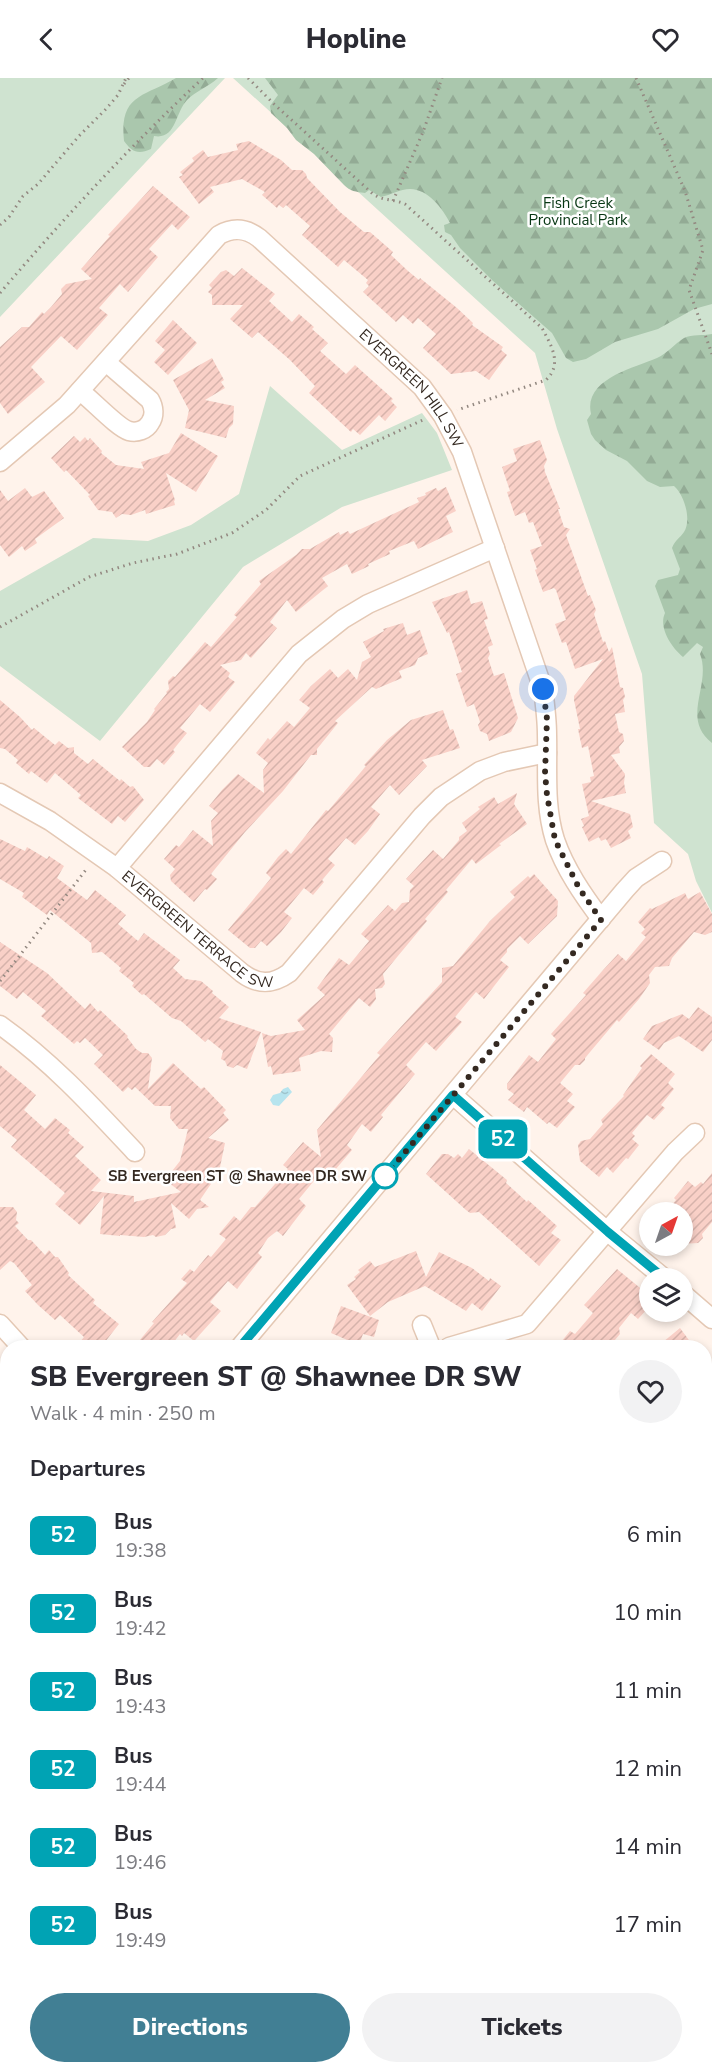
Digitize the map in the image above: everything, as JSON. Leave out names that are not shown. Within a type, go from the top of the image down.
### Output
[{"type":"street","name":"EVERGREEN HILL SW","points":[[0,462],[67,405],[219,235],[234,229],[251,232],[422,387],[443,416],[462,452],[543,689],[547,719],[545,773],[555,840],[579,888],[601,920]]},
{"type":"street","points":[[80,391],[126,430],[138,431],[148,426],[153,416],[153,405],[150,400],[106,362]]},
{"type":"street","name":"EVERGREEN TERRACE SW","points":[[495,548],[368,604],[320,635],[299,654],[117,868],[242,974],[257,981],[270,983],[289,973],[422,816],[449,789],[480,771],[504,762],[547,753]]},
{"type":"street","points":[[0,793],[50,821],[117,868]]},
{"type":"street","points":[[246,1340],[636,878],[662,861]]},
{"type":"street","points":[[0,1025],[28,1044],[79,1092],[135,1152]]},
{"type":"street","points":[[453,1095],[652,1268]]},
{"type":"street","points":[[473,1340],[527,1324],[675,1152],[695,1133]]},
{"type":"street","points":[[693,1303],[712,1319]]},
{"type":"street","points":[[0,1324],[15,1340]]},
{"type":"street","points":[[422,1325],[428,1340]]},
{"type":"path","points":[[0,225],[9,217],[23,196],[38,184],[79,136],[106,109],[128,78]]},
{"type":"path","points":[[0,292],[77,205],[166,112],[203,78]]},
{"type":"path","points":[[248,78],[373,194],[384,200],[405,204],[475,270],[542,328],[553,350],[554,372],[543,382],[454,411]]},
{"type":"path","points":[[393,201],[442,78]]},
{"type":"path","points":[[636,78],[685,191],[703,250],[689,290],[712,354]]},
{"type":"path","points":[[0,627],[89,577],[133,563],[177,554],[232,533],[266,510],[300,476],[428,417]]},
{"type":"path","points":[[0,981],[98,854]]},
{"type":"green space","points":[[0,78],[225,78],[0,317]]},
{"type":"green space","points":[[176,78],[218,78],[187,100],[171,130],[167,134],[154,136],[151,149],[142,152],[133,150],[124,141],[123,126],[130,105],[144,94]]},
{"type":"green space","name":"Fish Creek Provincial Park","points":[[233,78],[712,78],[712,913],[696,881],[688,854],[654,823],[642,674],[557,429],[535,353]]},
{"type":"green space","name":"Fish Creek Provincial Park","points":[[265,78],[712,78],[712,304],[694,309],[658,329],[615,342],[586,359],[573,362],[566,358],[552,333],[492,280],[460,248],[451,235],[445,232],[444,225],[450,223],[429,196],[410,189],[381,197],[369,190],[365,193],[359,192],[344,185],[271,113],[270,106],[278,95]]},
{"type":"green space","points":[[712,334],[712,743],[698,723],[697,712],[703,666],[700,654],[703,647],[697,643],[683,657],[675,648],[667,637],[663,625],[665,613],[655,586],[658,580],[678,575],[680,569],[672,548],[686,527],[687,514],[684,501],[674,486],[660,487],[647,481],[627,461],[606,450],[591,434],[587,420],[591,414],[591,402],[595,392],[612,377],[661,356],[684,338]]},
{"type":"green space","points":[[270,386],[342,450],[422,413],[437,433],[452,470],[342,507],[243,567],[100,741],[0,666],[0,591],[93,538],[148,541],[191,525],[239,494]]},
{"type":"water","points":[[288,1087],[292,1092],[279,1106],[273,1105],[270,1100],[273,1095]]},
{"type":"building","points":[[249,141],[281,160],[292,170],[302,170],[340,212],[364,232],[370,232],[393,252],[391,255],[408,271],[457,308],[473,323],[472,325],[503,347],[501,350],[507,355],[489,380],[476,371],[451,374],[423,348],[436,334],[418,318],[413,324],[403,315],[396,322],[363,292],[369,286],[366,283],[368,280],[344,260],[338,267],[302,235],[310,226],[286,205],[283,208],[279,205],[277,208],[262,195],[265,192],[242,179],[210,187],[214,192],[199,204],[179,177],[183,175],[180,172],[194,161],[192,158],[203,150],[208,157],[238,150],[236,144]]},
{"type":"building","points":[[153,186],[190,217],[178,230],[172,224],[149,249],[158,257],[128,292],[120,284],[99,308],[108,315],[77,350],[61,336],[31,367],[45,382],[8,414],[0,403],[0,347],[22,327],[29,327],[42,312],[44,314],[62,294],[61,289],[66,284],[92,279],[81,269],[110,236],[108,235]]},
{"type":"building","points":[[242,268],[275,294],[269,301],[292,322],[299,314],[314,327],[312,329],[328,343],[320,351],[346,374],[355,365],[393,399],[391,401],[397,407],[385,421],[379,415],[360,435],[353,429],[351,432],[309,393],[315,386],[290,360],[258,332],[252,338],[230,319],[243,305],[212,305],[212,295],[208,292],[212,288],[209,285],[221,272],[226,270],[234,276]]},
{"type":"building","points":[[173,320],[197,343],[168,375],[154,362],[165,350],[155,341]]},
{"type":"building","points":[[212,358],[224,380],[221,382],[225,388],[205,400],[234,406],[233,424],[226,438],[185,428],[189,410],[173,380]]},
{"type":"building","points":[[181,433],[218,456],[196,492],[166,473],[175,505],[146,514],[145,510],[131,515],[122,514],[116,518],[112,512],[98,510],[88,496],[90,495],[51,458],[74,436],[80,442],[85,437],[88,441],[90,438],[102,451],[101,453],[116,465],[144,469],[141,462],[169,453]]},
{"type":"building","points":[[540,440],[547,460],[544,466],[545,472],[560,509],[558,509],[564,527],[570,529],[566,535],[588,596],[590,595],[596,610],[594,614],[603,642],[605,641],[609,652],[612,647],[620,687],[623,688],[625,697],[623,700],[625,712],[615,714],[619,732],[623,734],[624,741],[619,747],[620,753],[611,755],[625,774],[626,793],[591,801],[630,814],[633,827],[628,831],[631,838],[611,848],[606,839],[601,841],[599,837],[589,842],[582,827],[584,826],[581,819],[589,816],[582,784],[591,782],[590,777],[594,776],[588,746],[582,748],[574,700],[574,696],[603,659],[575,669],[566,642],[562,643],[555,624],[566,620],[556,590],[554,588],[543,592],[535,570],[537,569],[530,550],[542,546],[533,522],[529,523],[525,512],[515,516],[502,467],[517,461],[513,449]]},
{"type":"building","points":[[446,487],[456,511],[446,516],[453,532],[418,549],[414,541],[389,551],[390,554],[352,574],[347,564],[322,578],[328,586],[296,612],[287,600],[270,622],[277,628],[251,658],[246,653],[241,660],[220,665],[230,673],[228,677],[235,682],[210,712],[200,704],[180,728],[187,733],[164,765],[157,759],[150,767],[144,767],[122,747],[147,722],[167,693],[168,681],[173,676],[175,677],[205,642],[211,647],[237,617],[234,615],[261,584],[259,581],[302,549],[310,549],[339,532],[340,535],[348,531],[350,534],[419,502],[417,498],[426,495],[425,493]]},
{"type":"building","points":[[25,488],[32,497],[44,491],[64,518],[35,539],[37,543],[25,551],[22,546],[9,557],[0,545],[0,490],[8,501]]},
{"type":"building","points":[[467,590],[471,604],[482,601],[488,619],[484,620],[493,645],[488,647],[490,654],[488,658],[494,676],[504,673],[518,718],[511,732],[489,741],[487,734],[480,731],[478,725],[480,722],[474,704],[467,707],[456,674],[462,672],[449,632],[447,633],[432,602]]},
{"type":"building","points":[[403,623],[407,635],[420,630],[428,654],[418,658],[415,665],[399,671],[402,678],[376,689],[372,687],[335,721],[338,723],[317,749],[317,755],[311,755],[283,791],[245,832],[211,874],[217,879],[194,902],[171,881],[170,875],[175,869],[164,859],[176,845],[179,847],[193,830],[213,846],[211,821],[218,813],[209,806],[222,790],[238,774],[264,793],[263,770],[268,763],[256,753],[268,738],[270,740],[287,721],[294,727],[310,708],[299,700],[330,669],[338,678],[348,669],[357,680],[362,662],[371,657],[363,642],[384,631],[383,629]]},
{"type":"building","points":[[0,700],[32,730],[34,728],[55,745],[59,741],[68,748],[74,747],[74,753],[88,764],[93,759],[120,781],[121,779],[130,787],[133,786],[144,800],[125,822],[118,816],[112,824],[78,798],[81,795],[55,773],[47,783],[31,771],[29,774],[16,763],[18,760],[5,749],[0,748]]},
{"type":"building","points":[[443,710],[460,748],[422,760],[427,766],[399,795],[390,785],[371,807],[380,814],[368,831],[355,845],[346,838],[328,859],[335,865],[322,880],[324,882],[313,895],[304,888],[284,912],[292,918],[281,932],[267,946],[261,941],[255,948],[250,948],[228,930],[271,878],[266,873],[278,857],[286,849],[291,854],[387,740],[411,720]]},
{"type":"building","points":[[517,793],[514,804],[527,824],[476,864],[472,859],[446,890],[448,892],[425,919],[427,921],[383,974],[385,984],[382,988],[375,989],[376,999],[370,1007],[359,998],[329,1034],[333,1038],[332,1052],[321,1051],[299,1058],[301,1071],[273,1075],[271,1066],[268,1067],[262,1033],[271,1036],[305,1030],[297,1020],[325,995],[317,988],[339,958],[349,965],[369,941],[361,934],[388,905],[395,911],[402,903],[409,902],[410,890],[414,886],[406,879],[433,850],[443,859],[459,837],[467,831],[462,823],[480,809],[478,807],[494,797],[498,804]]},
{"type":"building","points":[[0,839],[25,851],[27,847],[47,859],[49,856],[64,866],[57,878],[87,900],[95,890],[126,915],[118,924],[138,941],[144,933],[180,960],[173,968],[185,979],[201,981],[213,991],[212,993],[229,1007],[219,1018],[261,1032],[247,1069],[237,1065],[233,1068],[227,1066],[221,1059],[223,1051],[208,1039],[205,1042],[181,1021],[172,1018],[144,994],[142,995],[132,986],[134,983],[119,971],[121,968],[102,952],[92,953],[91,943],[50,910],[47,915],[22,897],[24,893],[0,879]]},
{"type":"building","points":[[534,874],[558,901],[557,916],[528,944],[520,936],[500,960],[509,967],[484,999],[476,992],[455,1017],[462,1022],[436,1051],[426,1042],[406,1065],[415,1074],[381,1115],[383,1117],[371,1132],[362,1124],[347,1145],[352,1150],[324,1183],[317,1177],[299,1199],[306,1206],[283,1236],[277,1231],[268,1238],[258,1253],[262,1257],[237,1289],[228,1281],[210,1302],[221,1311],[195,1340],[184,1333],[175,1340],[140,1340],[154,1323],[152,1322],[187,1283],[181,1279],[190,1269],[194,1272],[208,1255],[211,1257],[226,1239],[219,1234],[234,1216],[240,1221],[251,1207],[255,1207],[288,1169],[283,1165],[303,1142],[321,1157],[317,1130],[380,1055],[377,1053],[442,982],[442,968],[453,966],[490,921],[515,897],[510,892],[528,876],[530,878]]},
{"type":"building","points":[[700,892],[712,914],[712,932],[705,935],[694,932],[672,958],[669,966],[655,967],[649,975],[650,983],[639,999],[619,1022],[617,1020],[585,1060],[580,1065],[575,1065],[560,1083],[573,1094],[567,1101],[575,1107],[557,1128],[549,1122],[547,1124],[527,1107],[524,1112],[508,1100],[514,1094],[507,1089],[507,1084],[529,1055],[538,1062],[556,1039],[551,1034],[586,995],[583,993],[618,954],[626,961],[646,937],[641,933],[645,929],[638,922],[650,908],[685,893],[688,899]]},
{"type":"building","points":[[0,942],[47,973],[85,1009],[90,1003],[98,1012],[100,1010],[128,1036],[136,1049],[142,1053],[148,1053],[152,1058],[148,1089],[173,1063],[201,1089],[204,1087],[226,1110],[223,1113],[229,1120],[208,1138],[225,1143],[219,1172],[200,1200],[209,1207],[197,1209],[189,1219],[171,1203],[176,1228],[171,1229],[165,1235],[144,1237],[100,1234],[104,1196],[80,1225],[55,1204],[65,1193],[11,1147],[17,1140],[0,1126],[0,1065],[36,1095],[24,1110],[45,1129],[55,1118],[70,1130],[68,1133],[84,1147],[75,1156],[101,1180],[91,1191],[134,1196],[134,1202],[181,1192],[165,1180],[180,1161],[188,1129],[179,1129],[170,1118],[171,1106],[155,1106],[135,1087],[132,1090],[128,1087],[123,1092],[94,1064],[103,1055],[85,1038],[80,1043],[77,1041],[74,1044],[41,1016],[46,1011],[23,992],[17,999],[0,986]]},
{"type":"building","points":[[698,1007],[712,1017],[712,1040],[703,1052],[679,1036],[664,1043],[659,1050],[643,1039],[652,1026],[682,1014],[689,1019]]},
{"type":"building","points":[[651,1054],[675,1074],[668,1083],[674,1089],[661,1105],[665,1108],[654,1120],[647,1115],[632,1133],[635,1136],[632,1139],[639,1145],[628,1159],[626,1158],[613,1173],[607,1167],[599,1177],[580,1161],[578,1145],[581,1141],[590,1139],[603,1124],[601,1120],[624,1096],[642,1068],[640,1066]]},
{"type":"building","points":[[469,1149],[557,1226],[551,1233],[561,1240],[539,1266],[479,1212],[470,1213],[426,1174],[442,1154],[448,1154],[454,1158],[458,1154],[462,1158]]},
{"type":"building","points":[[712,1173],[712,1222],[702,1234],[703,1238],[698,1243],[693,1243],[693,1202],[674,1202],[676,1200],[674,1198],[688,1181],[695,1187],[701,1182],[703,1184]]},
{"type":"building","points":[[0,1207],[13,1207],[17,1212],[16,1220],[19,1223],[15,1226],[45,1255],[49,1250],[55,1257],[58,1257],[69,1273],[68,1275],[95,1300],[93,1303],[119,1324],[106,1340],[82,1340],[84,1337],[60,1315],[55,1320],[25,1291],[32,1285],[14,1263],[10,1261],[0,1270]]},
{"type":"building","points":[[416,1251],[426,1277],[439,1252],[472,1268],[489,1281],[490,1278],[501,1286],[482,1311],[472,1303],[466,1311],[425,1286],[388,1302],[370,1316],[347,1285],[356,1279],[354,1277],[360,1272],[358,1270],[370,1261],[375,1267]]},
{"type":"building","points":[[617,1269],[639,1287],[639,1318],[631,1313],[619,1328],[620,1334],[615,1340],[563,1340],[570,1331],[575,1334],[593,1313],[584,1305]]},
{"type":"building","points":[[341,1306],[379,1320],[374,1337],[363,1334],[361,1340],[347,1340],[331,1333]]},
{"type":"building","points":[[680,1328],[689,1340],[665,1340]]},
{"type":"bus line","name":"52","points":[[246,1340],[453,1095],[652,1268]]},
{"type":"place","name":"SB Evergreen ST @ Shawnee DR SW","points":[[385,1176]]},
{"type":"route","points":[[385,1176],[601,920],[579,888],[555,840],[545,773],[547,719],[543,689]]}]
